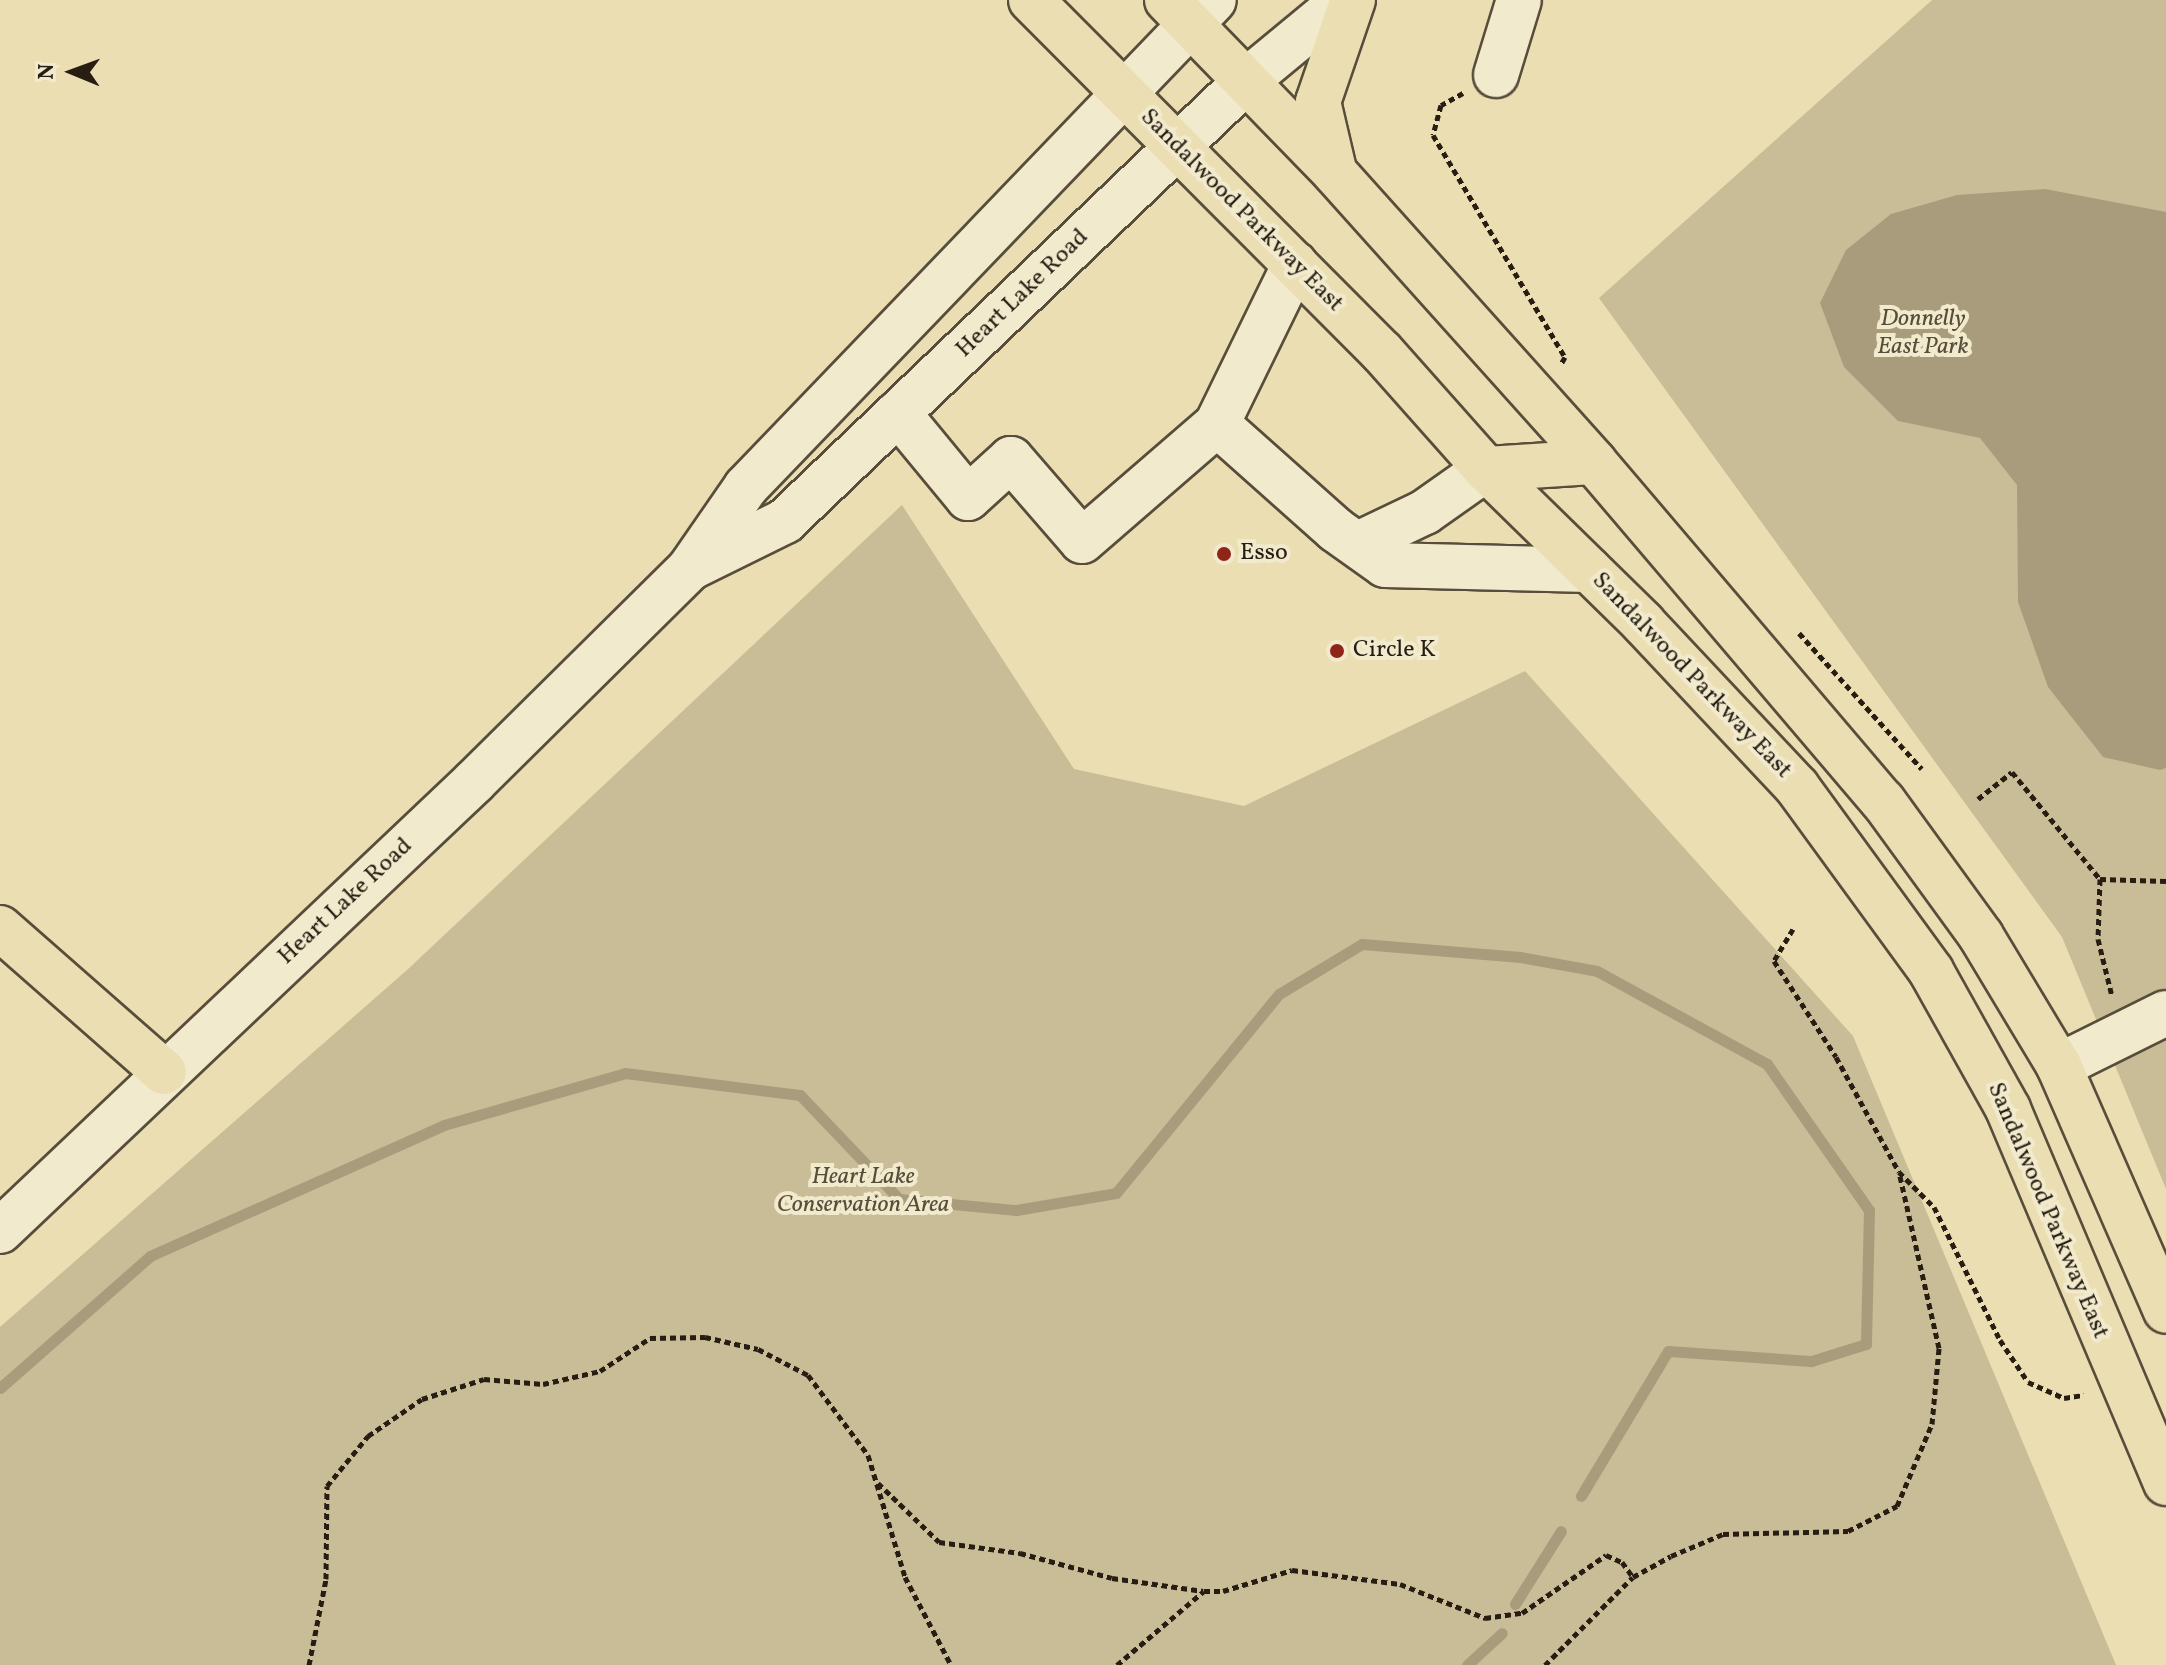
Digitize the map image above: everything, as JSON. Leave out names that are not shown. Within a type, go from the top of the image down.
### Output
[{"type":"main road","name":"Sandalwood Parkway East","points":[[1031,0],[1295,264],[1486,469],[1589,570],[1797,787],[1931,971],[2008,1109],[2166,1483]]},
{"type":"main road","points":[[1335,173],[1318,102],[1353,0]]},
{"type":"main road","points":[[1190,8],[1246,81],[1335,173],[1594,462],[1883,801],[1981,936],[2059,1066],[2166,1311]]},
{"type":"main road","points":[[1486,469],[1594,462]]},
{"type":"main road","points":[[0,928],[164,1072]]},
{"type":"street","name":"Heart Lake Road","points":[[690,568],[785,521],[1246,81],[1344,0]]},
{"type":"street","points":[[1496,75],[1519,0]]},
{"type":"street","name":"Heart Lake Road","points":[[0,1231],[164,1072],[475,781],[690,568],[746,487],[1125,95],[1190,8]]},
{"type":"street","points":[[898,413],[968,498],[1011,459],[1082,541],[1217,424],[1295,264]]},
{"type":"street","points":[[1217,424],[1336,530],[1360,543],[1385,565],[1589,570]]},
{"type":"street","points":[[1360,543],[1425,512],[1486,469]]},
{"type":"street","points":[[2059,1066],[2166,1013]]},
{"type":"path","points":[[1496,75],[1441,105],[1433,135],[1565,357],[1559,369]]},
{"type":"path","points":[[1978,799],[2012,772],[2100,879],[2098,939],[2106,982],[2126,1032]]},
{"type":"path","points":[[2100,879],[2166,881]]},
{"type":"path","points":[[1545,1665],[1633,1577],[1671,1556],[1723,1534],[1848,1531],[1897,1506],[1932,1424],[1939,1348],[1899,1172],[1836,1057],[1774,961],[1793,929]]},
{"type":"path","points":[[1899,1172],[1934,1207],[2000,1340],[2028,1382],[2064,1398],[2124,1389]]},
{"type":"path","points":[[309,1665],[326,1579],[327,1486],[368,1436],[422,1399],[484,1379],[543,1384],[600,1371],[650,1338],[705,1337],[758,1349],[808,1375],[868,1455],[905,1577],[951,1665]]},
{"type":"path","points":[[876,1481],[939,1542],[1020,1553],[1112,1578],[1204,1591],[1223,1591],[1292,1570],[1347,1574],[1400,1584],[1485,1618],[1522,1613],[1606,1555],[1622,1562],[1633,1577]]},
{"type":"path","points":[[1117,1665],[1204,1591]]},
{"type":"green space","name":"Donnelly East Park","points":[[1932,0],[2166,0],[2166,1189],[2062,937],[1599,298]]},
{"type":"green space","name":"Heart Lake Conservation Area","points":[[902,505],[1074,769],[1244,806],[1525,671],[1853,1036],[2116,1665],[0,1665],[0,1327],[407,970]]},
{"type":"shaded area","points":[[2045,189],[2166,212],[2166,768],[2160,770],[2103,757],[2048,687],[2018,602],[2017,485],[1980,438],[1898,421],[1844,367],[1820,303],[1846,250],[1891,214],[1957,195]]},
{"type":"waterway","points":[[0,1388],[150,1256],[444,1125],[625,1073],[800,1095],[899,1199],[1016,1210],[1116,1193],[1279,994],[1362,944],[1520,957],[1597,971],[1767,1064],[1869,1210],[1866,1344],[1811,1361],[1668,1351],[1581,1496]]},
{"type":"waterway","points":[[1515,1604],[1561,1531]]},
{"type":"waterway","points":[[1467,1665],[1502,1633]]},
{"type":"place","name":"Esso","points":[[1224,554]]},
{"type":"place","name":"Circle K","points":[[1337,651]]}]
